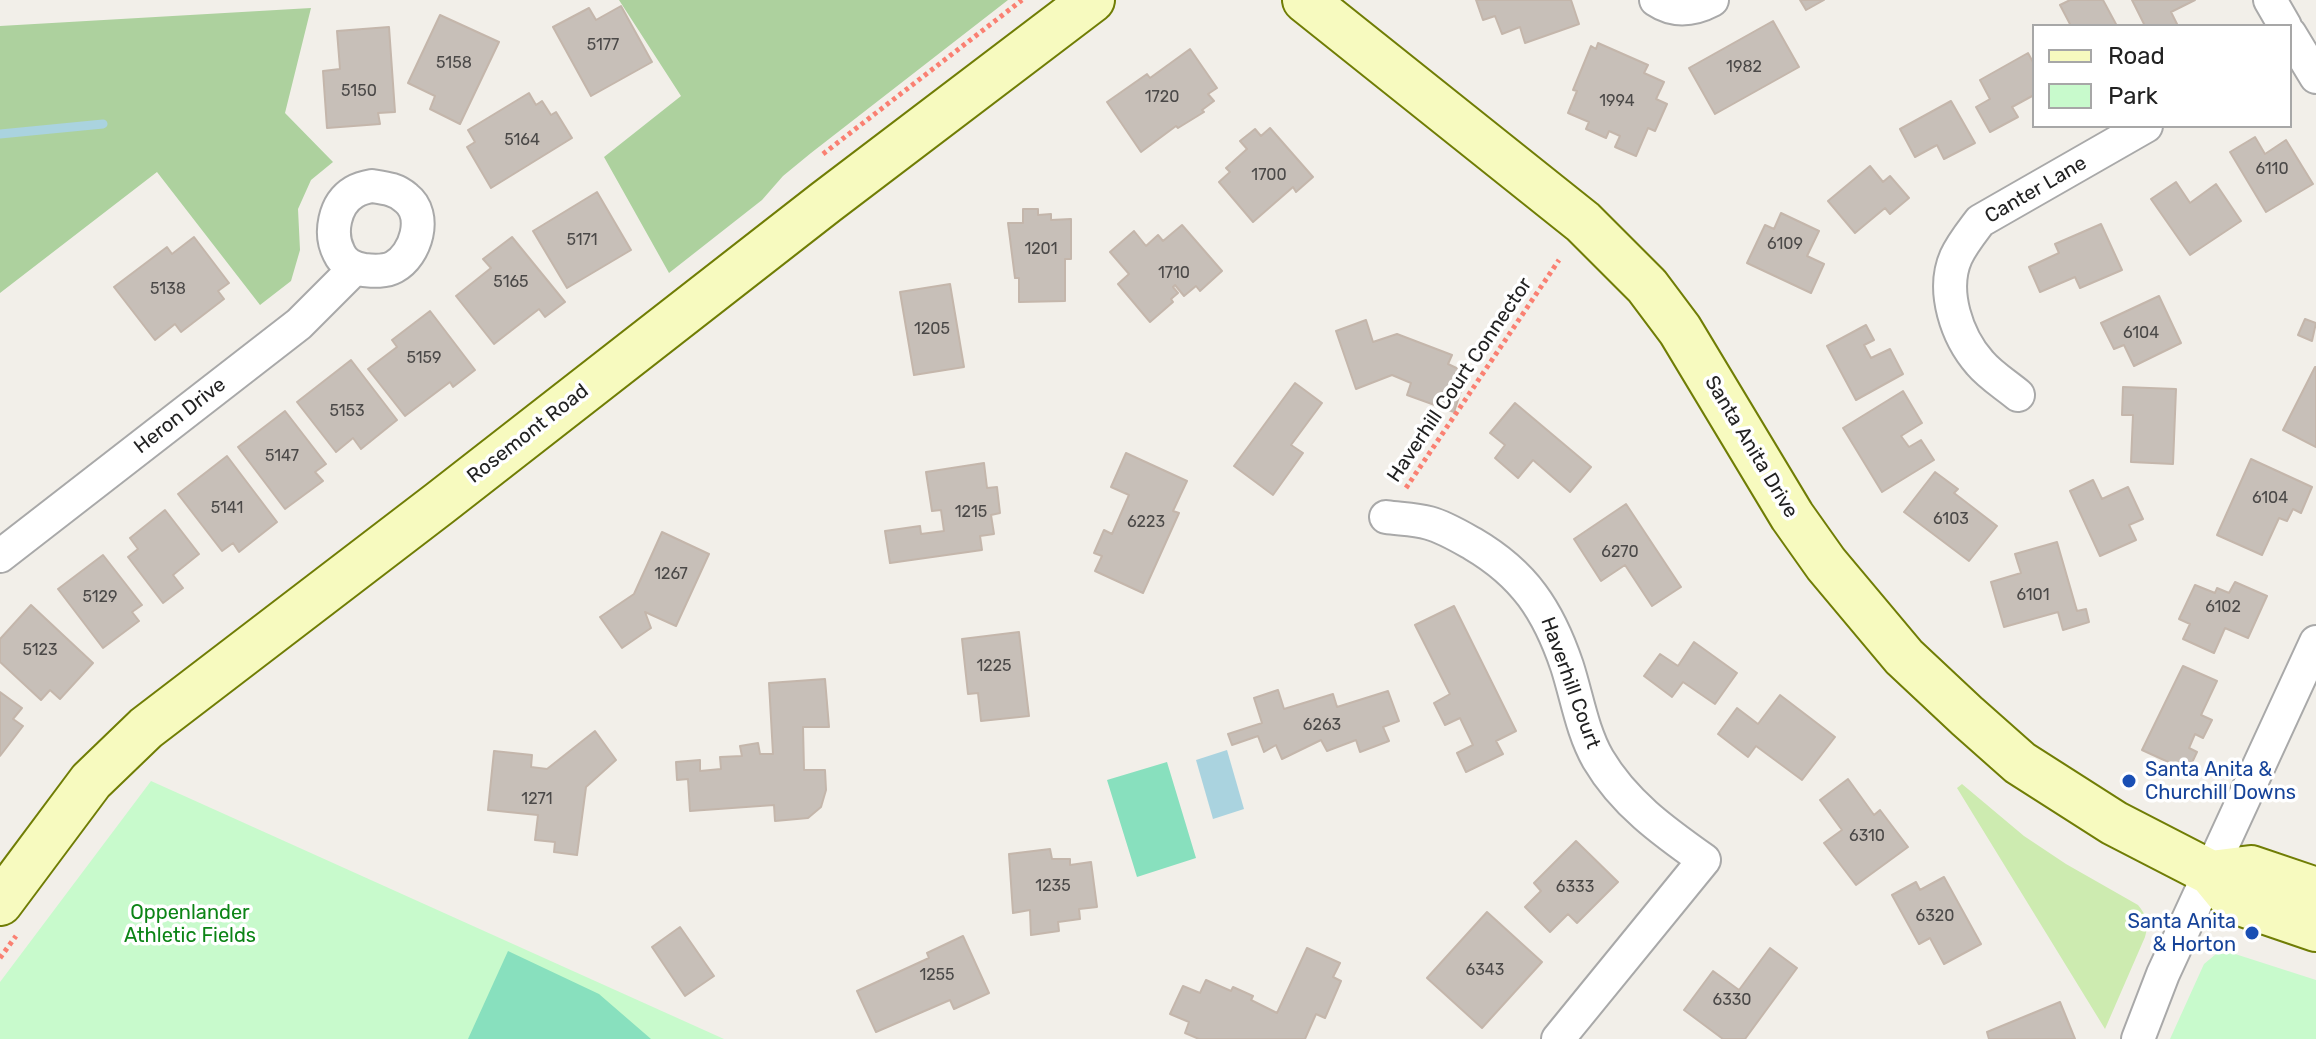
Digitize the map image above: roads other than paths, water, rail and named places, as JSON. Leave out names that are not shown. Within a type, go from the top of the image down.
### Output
[{"type":"main road","name":"Rosemont Road","points":[[0,903],[91,781],[146,728],[1092,0]]},
{"type":"main road","name":"Santa Anita Drive","points":[[1305,0],[1583,222],[1647,286],[1692,349],[1792,516],[1851,596],[1904,657],[2020,763],[2114,823],[2211,873],[2234,901],[2316,929]]},
{"type":"main road","points":[[2211,873],[2251,868],[2316,890]]},
{"type":"street","points":[[1656,0],[1672,8],[1688,9],[1712,0]]},
{"type":"street","points":[[2270,0],[2283,24]]},
{"type":"street","points":[[2292,39],[2316,77]]},
{"type":"street","name":"Canter Lane","points":[[2018,395],[1980,363],[1956,327],[1952,304],[1954,261],[1980,221],[2143,128]]},
{"type":"street","name":"Heron Drive","points":[[0,556],[299,324],[354,269]]},
{"type":"street","name":"Haverhill Court","points":[[1386,517],[1429,523],[1456,534],[1495,557],[1520,578],[1540,604],[1557,638],[1596,756],[1634,806],[1704,860],[1575,1033]]},
{"type":"street","points":[[2138,1039],[2157,988],[2316,642]]},
{"type":"water","points":[[1227,750],[1244,809],[1213,819],[1196,760]]},
{"type":"waterway","points":[[0,134],[103,124]]},
{"type":"place","name":"Santa Anita & Churchill Downs","points":[[2129,781]]},
{"type":"place","name":"Santa Anita & Horton","points":[[2252,933]]},
{"type":"park label","name":"Oppenlander Athletic Fields","points":[[190,924]]}]
